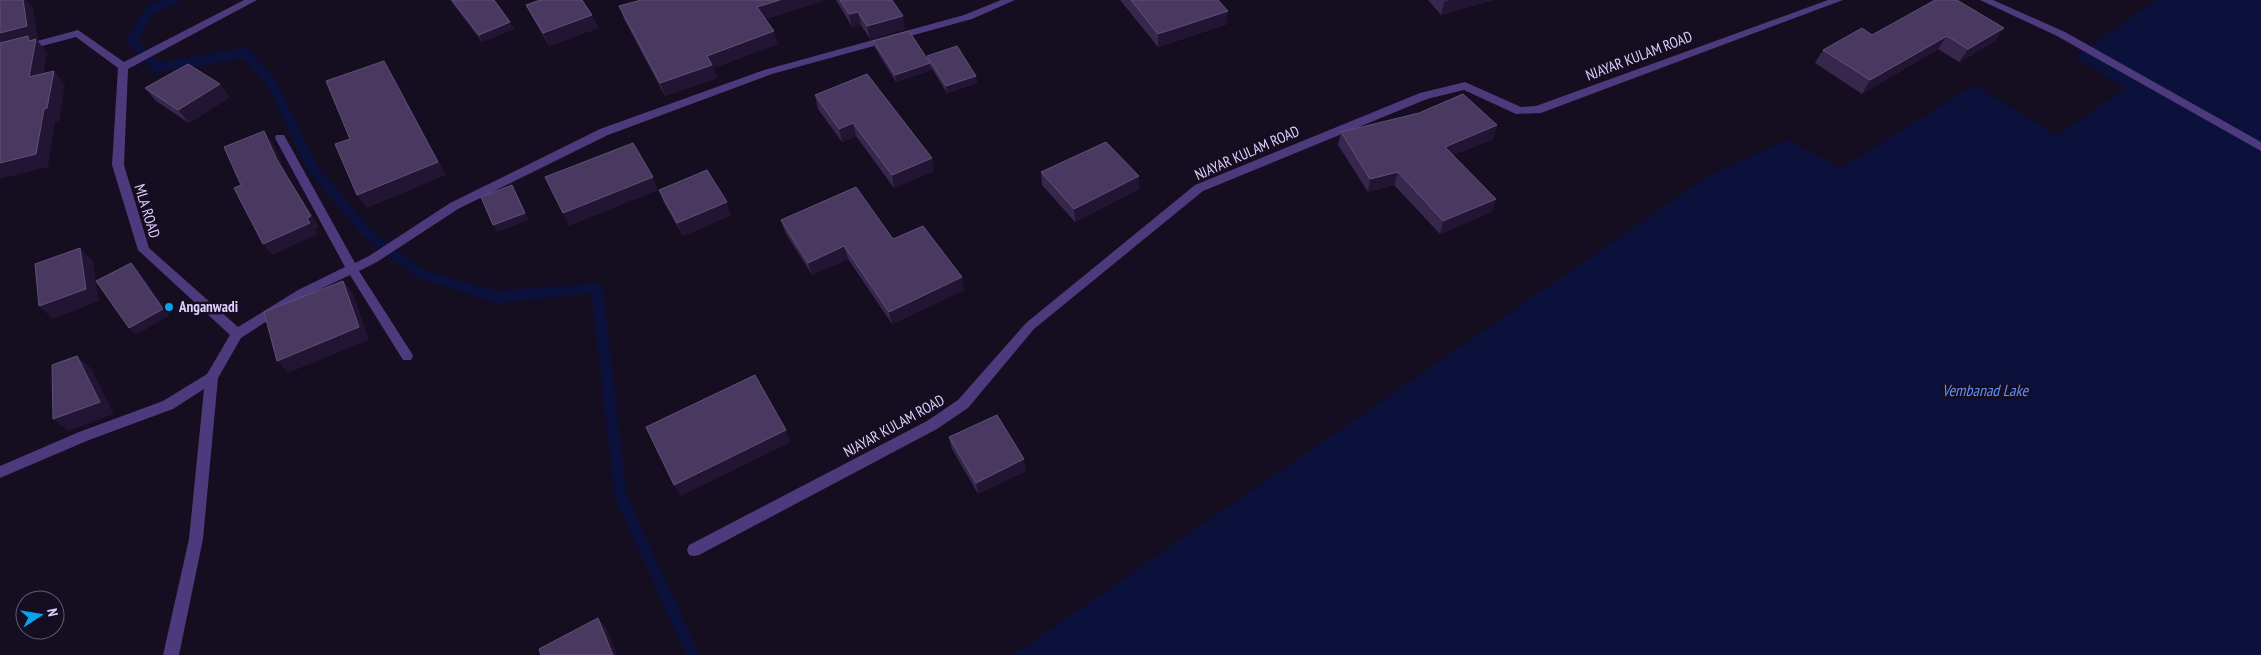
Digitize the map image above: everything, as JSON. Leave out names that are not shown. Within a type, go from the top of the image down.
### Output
[{"type":"street","points":[[0,54],[78,33],[125,67],[252,0]]},
{"type":"street","points":[[171,655],[196,540],[212,378],[236,334],[302,294],[374,259],[454,206],[604,132],[768,72],[968,17],[1010,0]]},
{"type":"street","name":"NJAYAR KULAM ROAD","points":[[694,550],[932,425],[963,404],[1030,326],[1199,188],[1424,96],[1465,86],[1520,111],[1537,110],[1838,0]]},
{"type":"street","points":[[1985,0],[2061,34],[2261,146]]},
{"type":"street","name":"MLA ROAD","points":[[125,67],[118,165],[144,250],[236,334]]},
{"type":"street","points":[[280,138],[352,269],[407,356]]},
{"type":"street","points":[[0,472],[84,436],[168,406],[212,378]]},
{"type":"water","name":"Vembanad Lake","points":[[2156,0],[2261,0],[2261,655],[1013,655],[1710,175],[1788,140],[1841,168],[1975,85],[2057,136],[2126,88],[2075,57]]},
{"type":"building","points":[[23,0],[27,26],[0,33],[0,1]]},
{"type":"building","points":[[452,0],[494,0],[510,22],[479,35]]},
{"type":"building","points":[[540,0],[582,0],[592,15],[543,33],[526,5]]},
{"type":"building","points":[[641,0],[780,0],[757,7],[774,31],[707,56],[712,65],[660,83],[619,6]]},
{"type":"building","points":[[840,0],[892,0],[903,16],[867,26],[858,12],[849,14]]},
{"type":"building","points":[[1131,0],[1218,0],[1228,11],[1158,34]]},
{"type":"building","points":[[1935,0],[1957,0],[2004,28],[1968,49],[1947,36],[1870,80],[1823,50],[1862,28],[1872,35]]},
{"type":"building","points":[[909,31],[930,63],[895,75],[873,41]]},
{"type":"building","points":[[28,36],[29,41],[36,39],[29,77],[54,71],[47,108],[44,109],[36,154],[0,163],[0,43]]},
{"type":"building","points":[[957,46],[976,76],[946,86],[927,56]]},
{"type":"building","points":[[384,61],[438,162],[357,195],[335,144],[350,139],[326,81]]},
{"type":"building","points":[[188,64],[220,84],[178,110],[145,88]]},
{"type":"building","points":[[867,74],[932,158],[892,175],[853,123],[839,129],[815,95]]},
{"type":"building","points":[[1463,94],[1497,125],[1445,147],[1496,199],[1443,221],[1398,172],[1370,179],[1341,132],[1419,113]]},
{"type":"building","points":[[264,131],[277,160],[311,216],[307,218],[310,223],[263,244],[234,188],[241,185],[224,147]]},
{"type":"building","points":[[1106,142],[1139,176],[1074,209],[1041,172]]},
{"type":"building","points":[[633,143],[653,177],[563,213],[545,177]]},
{"type":"building","points":[[707,170],[727,202],[677,223],[659,190]]},
{"type":"building","points":[[512,185],[525,213],[493,225],[481,197]]},
{"type":"building","points":[[856,187],[893,239],[923,226],[962,277],[889,312],[844,246],[808,263],[781,220]]},
{"type":"building","points":[[80,248],[86,289],[39,306],[35,264]]},
{"type":"building","points":[[131,263],[163,309],[129,328],[96,281]]},
{"type":"building","points":[[343,281],[359,327],[277,361],[264,312]]},
{"type":"building","points":[[77,356],[100,402],[53,419],[52,365]]},
{"type":"building","points":[[755,375],[786,430],[674,485],[646,427]]},
{"type":"building","points":[[997,415],[1024,459],[976,483],[949,437]]},
{"type":"building","points":[[598,618],[613,655],[541,655],[539,649]]},
{"type":"waterway","points":[[174,0],[151,9],[132,40],[156,68],[245,53],[271,81],[311,166],[366,232],[420,274],[486,294]]},
{"type":"waterway","points":[[534,294],[596,288],[597,294]]},
{"type":"waterway","points":[[482,292],[497,297],[548,292]]},
{"type":"waterway","points":[[597,292],[621,497],[693,655]]},
{"type":"place","name":"Anganwadi","points":[[169,307]]}]
